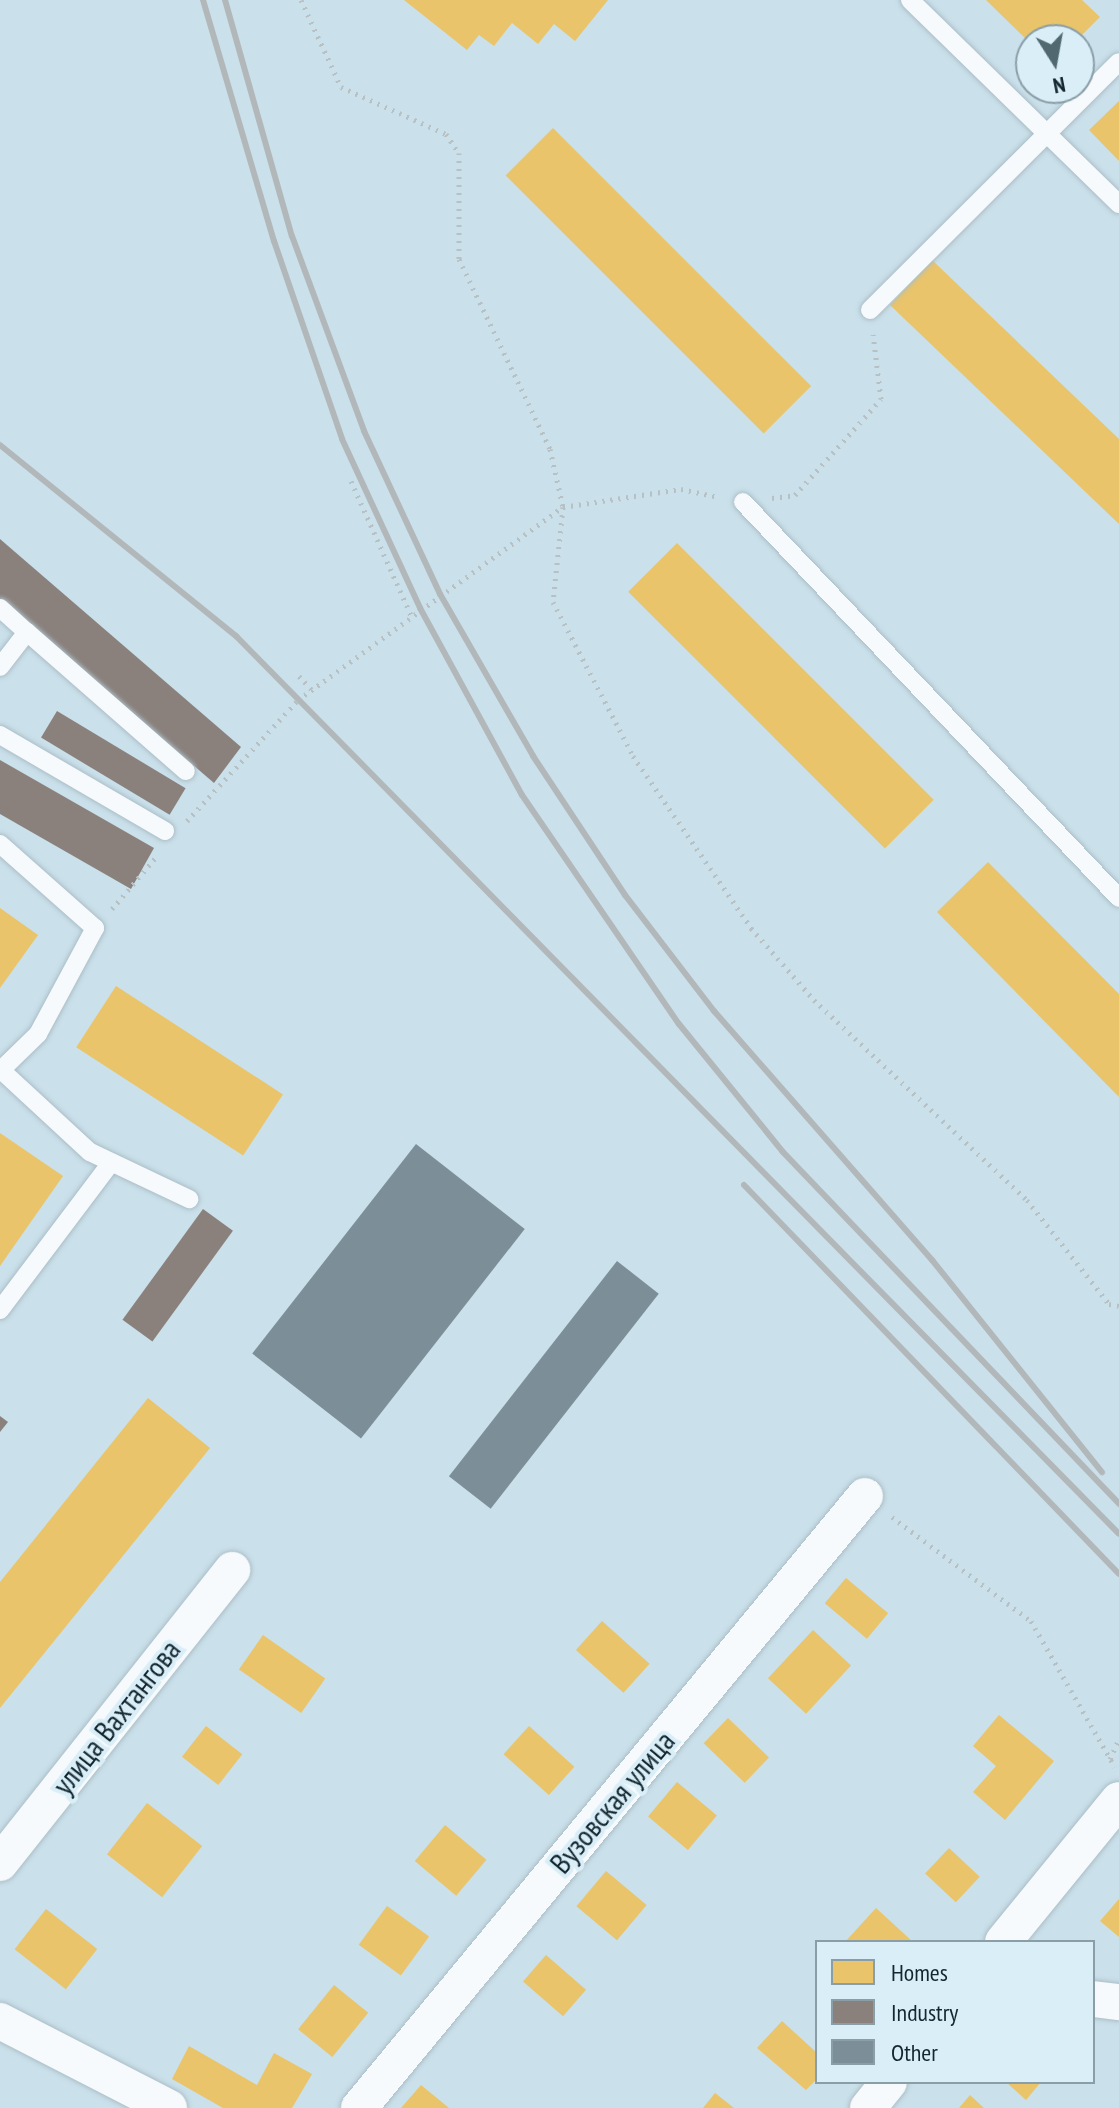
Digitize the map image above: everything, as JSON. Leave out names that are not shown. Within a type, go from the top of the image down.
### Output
[{"type":"street","name":"Вузовская улица","points":[[359,2108],[865,1496]]},
{"type":"street","name":"улица Вахтангова","points":[[0,1863],[232,1570]]},
{"type":"street","points":[[1005,1940],[1119,1800]]},
{"type":"street","points":[[1095,1999],[1119,2002]]},
{"type":"street","points":[[0,2021],[169,2108]]},
{"type":"street","points":[[868,2108],[887,2084]]},
{"type":"lane","points":[[910,0],[1049,131],[1119,204]]},
{"type":"lane","points":[[870,310],[1119,62]]},
{"type":"lane","points":[[743,502],[1119,898]]},
{"type":"lane","points":[[0,608],[186,771]]},
{"type":"lane","points":[[0,667],[27,632]]},
{"type":"lane","points":[[0,735],[171,835]]},
{"type":"lane","points":[[0,844],[95,928],[38,1034],[1,1070],[110,1164],[189,1199]]},
{"type":"lane","points":[[0,1310],[110,1164]]},
{"type":"path","points":[[301,0],[341,87],[446,134],[459,153],[459,259],[550,449],[563,507],[553,602],[633,756],[751,928],[814,1000],[1027,1200],[1109,1304],[1119,1306]]},
{"type":"path","points":[[95,928],[171,835],[262,735],[411,615],[563,507],[681,489],[743,502],[795,495],[881,399],[870,310]]},
{"type":"path","points":[[351,481],[411,615]]},
{"type":"path","points":[[299,676],[313,691]]},
{"type":"path","points":[[865,1496],[1031,1621],[1119,1775]]},
{"type":"path","points":[[1110,1759],[1119,1739]]},
{"type":"building: Homes","points":[[404,0],[608,0],[575,41],[554,24],[538,44],[512,23],[494,46],[479,35],[467,50]]},
{"type":"building: Homes","points":[[986,0],[1082,0],[1100,17],[1093,24],[1015,24],[1015,28]]},
{"type":"building: Homes","points":[[1119,101],[1119,161],[1089,130]]},
{"type":"building: Homes","points":[[553,128],[811,386],[764,433],[506,175]]},
{"type":"building: Homes","points":[[932,260],[1119,439],[1119,524],[890,305]]},
{"type":"building: Homes","points":[[677,543],[934,800],[885,848],[628,592]]},
{"type":"building: Homes","points":[[988,862],[1119,994],[1119,1097],[937,912]]},
{"type":"building: Homes","points":[[0,908],[38,935],[0,988]]},
{"type":"building: Homes","points":[[116,986],[283,1094],[243,1156],[76,1047]]},
{"type":"building: Homes","points":[[0,1133],[63,1176],[0,1266]]},
{"type":"building: Homes","points":[[148,1398],[210,1448],[0,1708],[0,1582]]},
{"type":"building: Homes","points":[[846,1578],[888,1613],[867,1639],[825,1603]]},
{"type":"building: Homes","points":[[602,1621],[650,1664],[623,1693],[576,1650]]},
{"type":"building: Homes","points":[[813,1630],[851,1665],[806,1714],[768,1678]]},
{"type":"building: Homes","points":[[263,1635],[325,1679],[301,1713],[239,1669]]},
{"type":"building: Homes","points":[[999,1715],[1054,1761],[1005,1820],[973,1792],[996,1766],[973,1746]]},
{"type":"building: Homes","points":[[728,1718],[769,1758],[745,1783],[704,1743]]},
{"type":"building: Homes","points":[[206,1726],[242,1754],[218,1785],[182,1757]]},
{"type":"building: Homes","points":[[529,1726],[574,1767],[549,1795],[504,1754]]},
{"type":"building: Homes","points":[[677,1782],[717,1815],[688,1850],[648,1816]]},
{"type":"building: Homes","points":[[147,1803],[202,1846],[162,1897],[107,1854]]},
{"type":"building: Homes","points":[[445,1825],[486,1860],[456,1896],[415,1861]]},
{"type":"building: Homes","points":[[949,1848],[980,1877],[956,1902],[925,1874]]},
{"type":"building: Homes","points":[[606,1871],[647,1905],[617,1940],[576,1906]]},
{"type":"building: Homes","points":[[1119,1899],[1119,1937],[1100,1921]]},
{"type":"building: Homes","points":[[387,1906],[429,1937],[401,1975],[359,1945]]},
{"type":"building: Homes","points":[[876,1908],[911,1940],[847,1940]]},
{"type":"building: Homes","points":[[46,1909],[97,1949],[66,1989],[15,1949]]},
{"type":"building: Homes","points":[[546,1955],[586,1990],[563,2016],[523,1981]]},
{"type":"building: Homes","points":[[334,1985],[368,2013],[332,2057],[298,2029]]},
{"type":"building: Homes","points":[[782,2021],[815,2051],[815,2081],[806,2090],[757,2048]]},
{"type":"building: Homes","points":[[189,2046],[257,2085],[274,2053],[312,2074],[292,2108],[223,2108],[172,2079]]},
{"type":"building: Homes","points":[[1008,2084],[1039,2084],[1026,2100]]},
{"type":"building: Homes","points":[[421,2085],[449,2108],[401,2108]]},
{"type":"building: Homes","points":[[715,2093],[734,2108],[703,2108]]},
{"type":"building: Homes","points":[[970,2095],[984,2108],[959,2108]]},
{"type":"building: Industry","points":[[0,539],[241,747],[214,783],[0,599]]},
{"type":"building: Industry","points":[[57,711],[186,788],[170,815],[41,738]]},
{"type":"building: Industry","points":[[0,760],[154,848],[131,889],[0,814]]},
{"type":"building: Industry","points":[[203,1209],[233,1231],[152,1342],[122,1320]]},
{"type":"building: Industry","points":[[0,1416],[8,1422],[0,1432]]},
{"type":"building: Other","points":[[416,1144],[525,1229],[361,1439],[252,1354]]},
{"type":"building: Other","points":[[617,1261],[659,1294],[491,1509],[449,1476]]},
{"type":"railway","points":[[203,0],[274,241],[342,439],[420,608],[522,795],[679,1024],[783,1152],[1119,1504]]},
{"type":"railway","points":[[225,0],[292,236],[364,431],[440,594],[533,756],[625,895],[714,1011],[932,1260],[1102,1472]]},
{"type":"railway","points":[[0,445],[236,636],[1119,1534]]},
{"type":"railway","points":[[744,1185],[1119,1574]]}]
